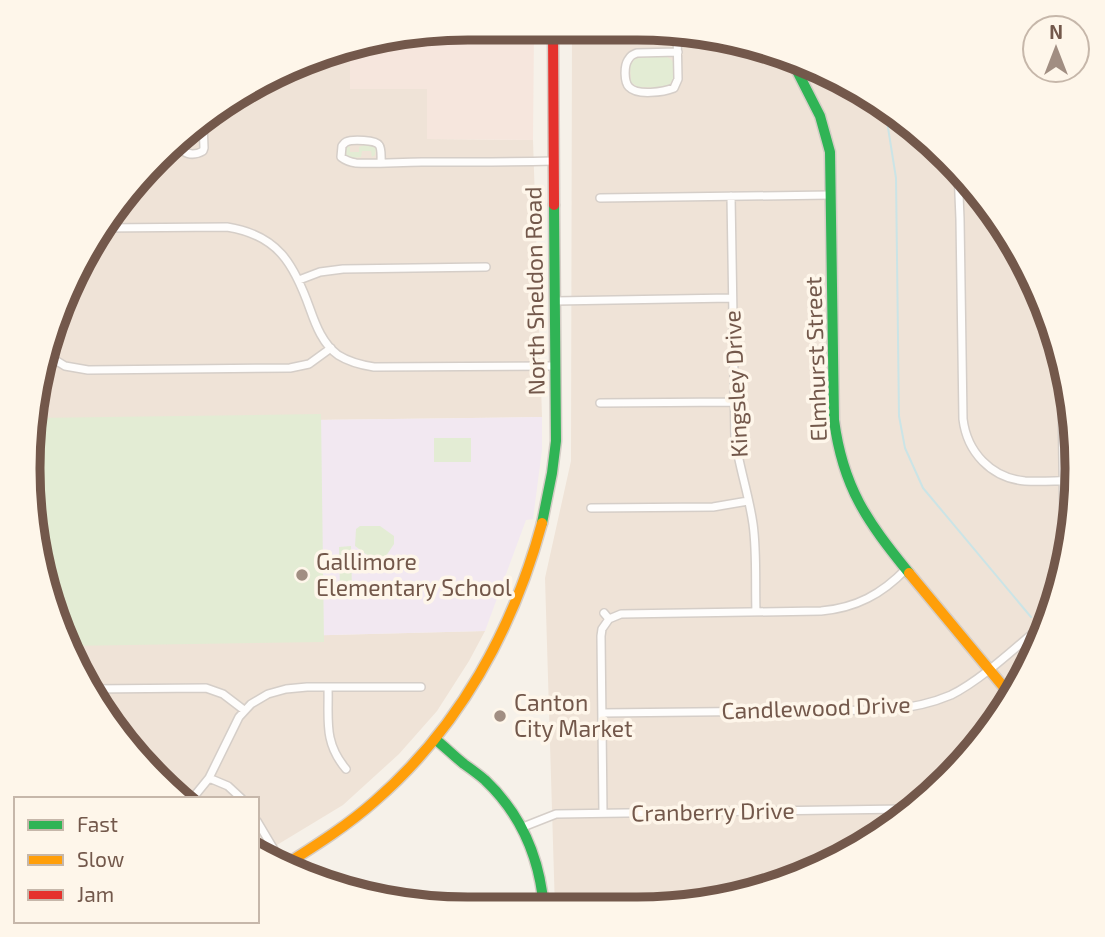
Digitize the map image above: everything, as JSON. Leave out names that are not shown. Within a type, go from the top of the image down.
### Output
[{"type":"main road","name":"North Sheldon Road","points":[[294,859],[352,822],[376,802],[393,787],[435,739],[469,694],[494,651],[526,577],[545,512],[554,463],[556,366],[553,40]]},
{"type":"main road","name":"Elmhurst Street","points":[[798,72],[824,125],[830,152],[834,420],[846,480],[878,535],[1004,688]]},
{"type":"main road","points":[[435,739],[485,780],[515,813],[541,874],[543,897]]},
{"type":"street","points":[[678,42],[678,52],[678,79],[674,88],[640,92],[629,88],[626,83],[626,63],[632,55],[678,52]]},
{"type":"street","points":[[183,150],[192,155],[203,151],[203,133]]},
{"type":"street","points":[[382,163],[377,142],[350,141],[342,146],[341,157],[354,163],[382,163],[553,161]]},
{"type":"street","points":[[958,186],[965,433],[979,458],[1002,475],[1022,481],[1063,481]]},
{"type":"street","points":[[600,198],[831,195]]},
{"type":"street","name":"Kingsley Drive","points":[[731,196],[734,402],[737,451],[755,537],[756,612]]},
{"type":"street","points":[[114,228],[227,227],[246,231],[265,240],[293,267],[317,329],[331,348],[349,361],[374,367],[556,366]]},
{"type":"street","points":[[299,280],[342,268],[486,267]]},
{"type":"street","points":[[555,301],[732,298]]},
{"type":"street","points":[[55,360],[65,366],[88,370],[290,368],[309,364],[331,348]]},
{"type":"street","points":[[600,402],[734,402]]},
{"type":"street","points":[[1062,425],[1063,502]]},
{"type":"street","points":[[591,508],[713,507],[748,500]]},
{"type":"street","points":[[603,813],[601,636],[606,616],[821,611],[845,608],[879,593],[906,569]]},
{"type":"street","name":"Candlewood Drive","points":[[602,713],[902,709],[925,704],[970,684],[1031,634]]},
{"type":"street","points":[[193,796],[209,778],[233,725],[244,710],[259,698],[297,687],[421,687]]},
{"type":"street","points":[[328,687],[330,744],[346,769]]},
{"type":"street","points":[[101,688],[206,688],[223,694],[244,710]]},
{"type":"street","points":[[209,778],[228,786],[240,797]]},
{"type":"street","name":"Cranberry Drive","points":[[523,827],[556,814],[895,809]]},
{"type":"street","points":[[259,824],[275,851]]},
{"type":"shaded area","points":[[534,40],[533,140],[427,139],[427,89],[350,89],[350,57],[358,55],[385,48],[440,41]]},
{"type":"shaded area","points":[[572,40],[665,41],[720,48],[800,73],[826,84],[874,112],[939,166],[993,231],[1021,279],[1032,305],[1057,385],[1065,468],[1057,552],[1032,632],[1021,658],[993,706],[939,771],[874,825],[826,853],[800,864],[720,889],[665,896],[555,897],[545,578],[571,461]]},
{"type":"shaded area","points":[[350,57],[351,89],[427,89],[427,139],[533,140],[542,417],[95,423],[101,641],[485,631],[437,711],[399,754],[343,805],[271,849],[259,842],[259,797],[195,797],[147,751],[98,683],[84,658],[63,606],[48,552],[40,468],[48,385],[63,331],[84,279],[129,208],[186,147],[231,112],[279,84]]},
{"type":"shaded area","name":"Gallimore Elementary School","points":[[542,417],[542,450],[533,519],[526,520],[485,631],[101,641],[95,423]]},
{"type":"green space","points":[[665,56],[674,66],[672,82],[657,88],[637,87],[631,82],[630,66],[635,58]]},
{"type":"green space","points":[[348,146],[350,152],[359,152],[359,147],[374,146],[375,155],[372,157],[371,151],[362,151],[361,157],[346,155],[345,148]]},
{"type":"green space","points":[[321,414],[324,642],[79,646],[63,606],[48,552],[40,468],[43,418]]},
{"type":"green space","points":[[434,438],[471,438],[471,462],[434,462]]},
{"type":"green space","points":[[360,526],[380,526],[394,536],[394,544],[384,559],[375,561],[355,546],[356,529]]},
{"type":"green space","points":[[351,546],[352,590],[340,590],[339,547]]},
{"type":"waterway","points":[[887,122],[896,178],[899,416],[905,448],[923,488],[1031,617]]},
{"type":"traffic: fast","points":[[798,72],[820,116],[830,152],[834,420],[838,444],[859,502],[869,520],[909,573]]},
{"type":"traffic: fast","points":[[542,523],[556,441],[554,205]]},
{"type":"traffic: fast","points":[[435,739],[485,780],[509,808],[527,838],[543,897]]},
{"type":"traffic: slow","points":[[294,859],[344,826],[375,801],[432,742],[457,709],[499,639],[530,563],[542,523]]},
{"type":"traffic: slow","points":[[909,573],[1004,688]]},
{"type":"traffic: jam","points":[[553,40],[554,205]]},
{"type":"place","name":"Gallimore Elementary School","points":[[302,575]]},
{"type":"place","name":"Canton City Market","points":[[500,716]]}]
